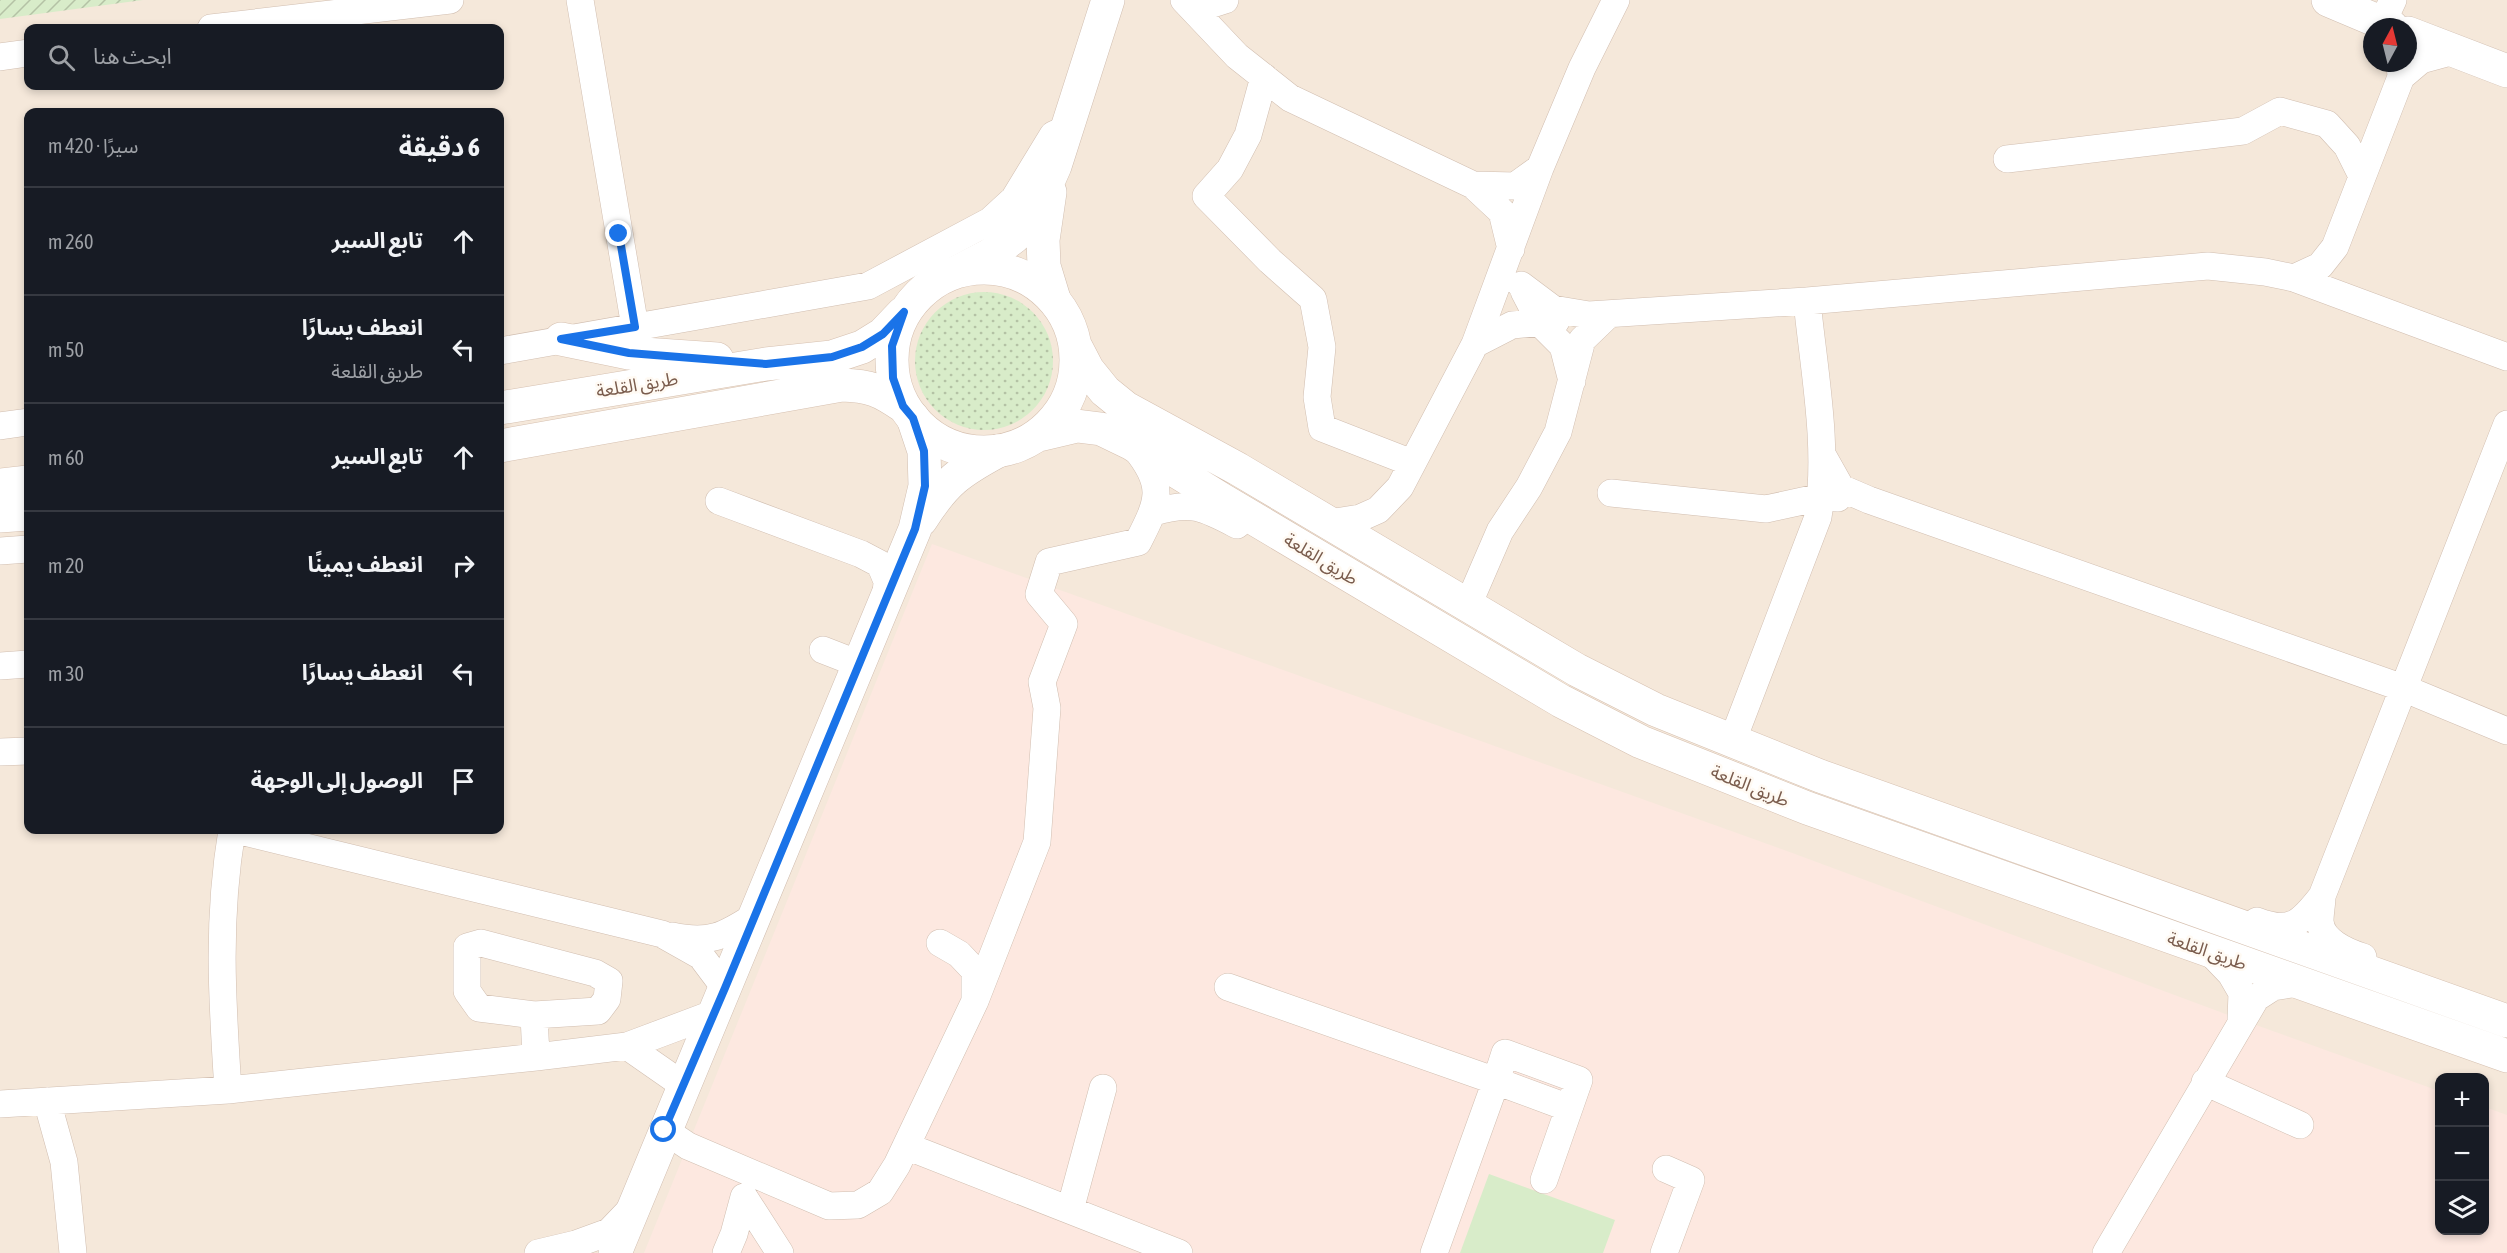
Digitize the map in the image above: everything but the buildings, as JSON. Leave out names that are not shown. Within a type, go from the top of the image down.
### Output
[{"type":"main road","points":[[2328,0],[2380,18]]},
{"type":"main road","points":[[615,1253],[664,1130],[720,1001],[915,529],[925,486],[924,451],[893,378],[892,346],[904,312],[928,286],[990,255],[1014,237],[1036,209],[1055,166],[1108,2]]},
{"type":"main road","points":[[2417,34],[2454,51],[2507,71]]},
{"type":"main road","points":[[908,412],[925,432],[950,447],[986,453],[1014,448],[1039,435],[1053,423],[1069,398],[1077,366],[1073,331],[1054,299],[1044,266],[1043,240],[1055,166]]},
{"type":"main road","points":[[962,270],[988,268],[1024,276],[1054,299]]},
{"type":"main road","name":"طريق القلعة","points":[[504,407],[766,364],[832,357],[862,347],[883,334],[904,312]]},
{"type":"main road","points":[[561,339],[629,353],[766,364]]},
{"type":"main road","name":"طريق القلعة","points":[[1074,345],[1088,370],[1105,391],[1126,408],[1238,469],[1577,670],[1656,710],[1820,776],[2507,1021]]},
{"type":"main road","name":"طريق القلعة","points":[[504,445],[842,385],[865,386],[882,392],[908,412]]},
{"type":"main road","name":"طريق القلعة","points":[[1039,435],[1077,426],[1101,429],[1132,444],[1561,701],[1641,742],[1807,808],[2507,1056]]},
{"type":"main road","points":[[915,529],[938,494],[965,468],[998,451]]},
{"type":"main road","points":[[0,485],[24,482]]},
{"type":"main road","points":[[0,516],[24,514]]},
{"type":"street","points":[[245,24],[450,0]]},
{"type":"street","points":[[580,0],[635,327]]},
{"type":"street","points":[[1189,5],[1225,0]]},
{"type":"street","points":[[1329,523],[1360,518],[1378,510],[1400,487],[1475,344],[1540,168],[1582,68],[1616,0]]},
{"type":"street","points":[[1189,5],[1237,56],[1290,98],[1473,185],[1502,212],[1521,285],[1541,324],[1563,346],[1572,381]]},
{"type":"street","points":[[2417,62],[2454,51]]},
{"type":"street","points":[[0,57],[24,54]]},
{"type":"street","points":[[2294,278],[2320,266],[2335,247],[2399,72]]},
{"type":"street","points":[[1264,77],[1248,135],[1230,170],[1206,196],[1270,261],[1312,299],[1322,347],[1317,397],[1322,428],[1412,463]]},
{"type":"street","points":[[2007,159],[2243,131],[2280,111],[2327,124],[2347,146],[2362,176]]},
{"type":"street","points":[[504,350],[868,286],[990,221],[1014,199],[1053,135],[1068,128]]},
{"type":"street","points":[[1473,185],[1515,186],[1540,168]]},
{"type":"street","points":[[2335,247],[2339,277],[2361,303]]},
{"type":"street","points":[[1475,344],[1512,325],[1541,324],[1599,315],[1807,301],[2208,266],[2265,272],[2294,278],[2507,357]]},
{"type":"street","points":[[1521,285],[1553,309],[1599,315]]},
{"type":"street","points":[[1732,742],[1818,517],[1823,456],[1807,301]]},
{"type":"street","points":[[1468,605],[1500,531],[1529,487],[1558,432],[1582,340],[1599,315]]},
{"type":"street","points":[[0,426],[24,423]]},
{"type":"street","points":[[2074,867],[2136,874],[2272,927],[2292,926],[2307,916],[2322,896],[2507,424]]},
{"type":"street","points":[[750,1186],[829,1206],[858,1204],[880,1191],[906,1146],[975,1001],[1038,842],[1047,708],[1042,682],[1064,624],[1039,594],[1049,562],[1138,542],[1154,512],[1157,483],[1148,464],[1132,444]]},
{"type":"street","points":[[1823,456],[1841,488],[1869,500],[2403,688],[2507,730]]},
{"type":"street","points":[[1611,493],[1766,509],[1821,497],[1869,500]]},
{"type":"street","points":[[720,501],[861,554],[880,564],[886,581],[886,599]]},
{"type":"street","points":[[1154,512],[1179,505],[1206,508],[1464,643]]},
{"type":"street","points":[[1766,509],[1797,523],[1807,547]]},
{"type":"street","points":[[861,554],[892,545],[915,529]]},
{"type":"street","points":[[0,551],[24,549]]},
{"type":"street","points":[[823,650],[860,664]]},
{"type":"street","points":[[0,666],[24,664]]},
{"type":"street","points":[[0,752],[24,751]]},
{"type":"street","points":[[228,1090],[220,973],[222,905],[233,834]]},
{"type":"street","points":[[250,834],[685,939],[708,940],[723,936],[755,916]]},
{"type":"street","points":[[2322,896],[2320,923],[2329,939],[2348,952],[2476,996],[2507,1017]]},
{"type":"street","points":[[0,1104],[228,1090],[627,1046],[720,1001],[701,956],[662,934]]},
{"type":"street","points":[[481,943],[595,974],[609,981],[607,999],[598,1011],[534,1015],[479,1008],[467,991],[467,947],[481,943]]},
{"type":"street","points":[[940,944],[959,954],[975,971],[975,1001]]},
{"type":"street","points":[[2209,951],[2231,974],[2242,993],[2241,1019]]},
{"type":"street","points":[[2106,1253],[2241,1019],[2256,998],[2273,987],[2298,982]]},
{"type":"street","points":[[1228,987],[1496,1082]]},
{"type":"street","points":[[534,1015],[536,1057]]},
{"type":"street","points":[[627,1046],[683,1085]]},
{"type":"street","points":[[1434,1253],[1505,1053],[1579,1080],[1544,1180]]},
{"type":"street","points":[[2205,1082],[2300,1125]]},
{"type":"street","points":[[1070,1210],[1103,1088]]},
{"type":"street","points":[[47,1101],[64,1162],[73,1253]]},
{"type":"street","points":[[664,1130],[688,1146],[722,1161],[750,1186],[776,1247]]},
{"type":"street","points":[[906,1146],[1179,1253]]},
{"type":"street","points":[[1664,1253],[1691,1180],[1666,1169]]},
{"type":"street","points":[[726,1253],[750,1186]]},
{"type":"street","points":[[538,1253],[576,1244],[609,1232],[634,1206]]},
{"type":"street","points":[[732,1253],[744,1241],[776,1247]]},
{"type":"shaded area","points":[[0,0],[2507,0],[2507,1253],[0,1253]]},
{"type":"shaded area","points":[[932,544],[1787,851],[2435,1090],[2435,1235],[2489,1235],[2489,1108],[2507,1115],[2507,1253],[644,1253]]},
{"type":"green space","points":[[0,0],[143,0],[0,19]]},
{"type":"green space","points":[[984,292],[1010,297],[1033,312],[1048,335],[1053,361],[1048,387],[1033,410],[1010,425],[984,430],[958,425],[935,410],[920,387],[915,361],[920,335],[935,312],[958,297]]},
{"type":"green space","points":[[1489,1174],[1615,1220],[1603,1253],[1460,1253]]},
{"type":"route","points":[[619,234],[635,327],[561,339],[629,353],[766,364],[832,357],[862,347],[883,334],[904,312],[892,346],[893,378],[903,406],[913,418],[924,451],[925,486],[915,529],[664,1130]]}]
